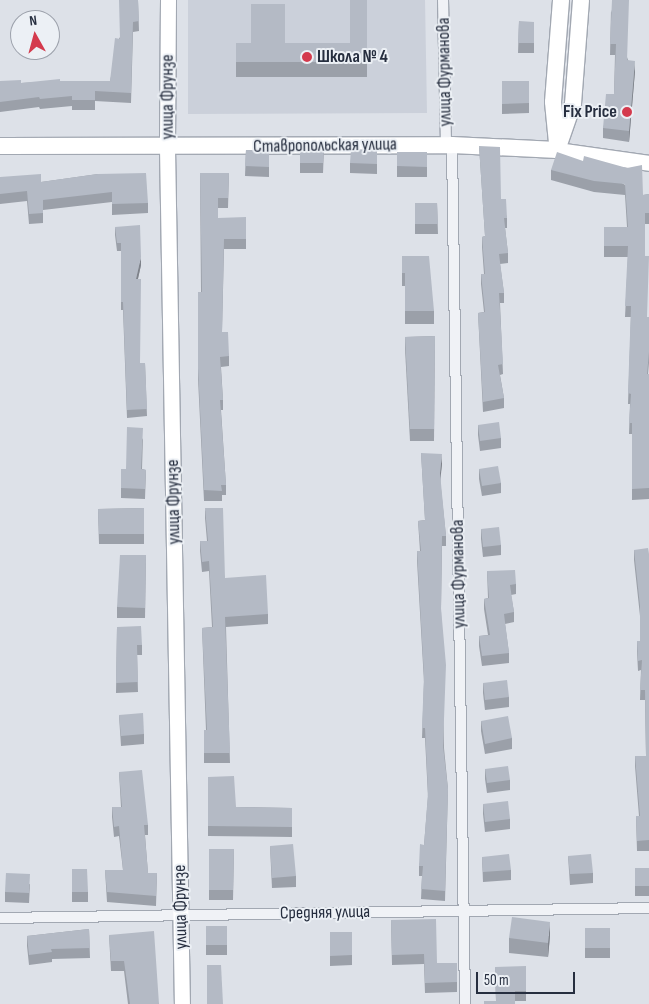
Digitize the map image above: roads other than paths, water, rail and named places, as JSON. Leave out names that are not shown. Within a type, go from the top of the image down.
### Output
[{"type":"main road","points":[[557,150],[553,102],[561,0]]},
{"type":"main road","points":[[557,150],[573,104],[581,0]]},
{"type":"main road","name":"Ставропольская улица","points":[[0,146],[167,148],[449,145],[557,150]]},
{"type":"street","name":"улица Фрунзе","points":[[168,0],[167,148],[182,1004]]},
{"type":"street","name":"улица Фурманова","points":[[443,0],[449,145],[465,910],[465,1004]]},
{"type":"street","name":"Ставропольская улица","points":[[557,150],[649,163]]},
{"type":"street","name":"Средняя улица","points":[[0,918],[181,917],[465,910],[649,908]]},
{"type":"place","name":"Школа № 4","points":[[307,57]]},
{"type":"place","name":"Fix Price","points":[[627,112]]}]
